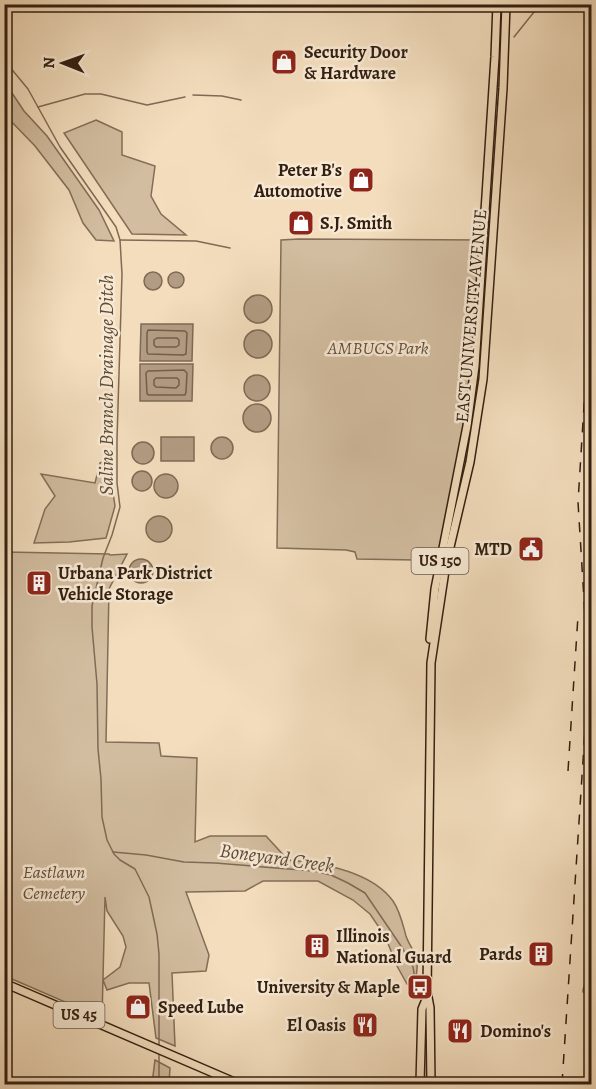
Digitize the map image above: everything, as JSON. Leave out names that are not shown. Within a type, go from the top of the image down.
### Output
[{"type":"main road","name":"EAST UNIVERSITY AVENUE","points":[[431,1084],[430,1008],[427,997],[430,629],[435,589],[467,426],[475,366],[497,4]]},
{"type":"main road","name":"EAST UNIVERSITY AVENUE","points":[[431,663],[446,564],[470,462],[484,370],[503,92],[506,4]]},
{"type":"main road","name":"US 45","points":[[4,982],[239,1084]]},
{"type":"main road","name":"EAST UNIVERSITY AVENUE","points":[[420,1084],[423,1009],[427,997]]},
{"type":"green space","points":[[4,81],[24,111],[47,136],[99,210],[114,241],[96,240],[83,223],[69,190],[35,146],[5,115]]},
{"type":"green space","points":[[96,120],[122,132],[122,155],[155,166],[151,196],[161,214],[186,235],[132,234],[64,133]]},
{"type":"green space","name":"AMBUCS Park","points":[[281,240],[484,240],[475,366],[439,563],[416,560],[357,559],[355,552],[346,550],[277,548]]},
{"type":"green space","points":[[108,459],[115,506],[106,538],[34,543],[45,509],[55,496],[41,474],[95,483],[100,463]]},
{"type":"green space","name":"Eastlawn Cemetery","points":[[5,552],[127,554],[109,589],[106,742],[159,743],[161,756],[197,758],[195,842],[210,836],[266,836],[288,860],[345,871],[360,876],[384,891],[398,909],[416,959],[414,990],[407,984],[385,936],[370,914],[353,900],[318,881],[263,881],[245,891],[186,892],[209,955],[206,971],[172,973],[175,1046],[156,1038],[149,983],[129,983],[107,990],[103,980],[120,967],[126,947],[123,936],[107,911],[105,897],[102,1018],[5,976]]},
{"type":"green space","points":[[591,964],[592,994],[583,992]]},
{"type":"green space","points":[[155,1060],[170,1068],[169,1084],[152,1084]]},
{"type":"water","points":[[153,272],[159,275],[162,281],[159,287],[153,290],[147,287],[144,281],[147,275]]},
{"type":"water","points":[[173,272],[179,272],[184,280],[182,286],[173,288],[168,283],[168,277]]},
{"type":"water","points":[[258,295],[268,299],[272,309],[268,319],[258,323],[248,319],[244,309],[248,299]]},
{"type":"water","points":[[141,324],[193,324],[192,361],[140,361]]},
{"type":"water","points":[[258,330],[268,334],[272,344],[268,354],[258,358],[248,354],[244,344],[248,334]]},
{"type":"water","points":[[140,364],[193,364],[192,401],[140,401]]},
{"type":"water","points":[[257,375],[266,379],[270,388],[266,397],[257,401],[248,397],[244,388],[248,379]]},
{"type":"water","points":[[257,404],[267,408],[271,418],[267,428],[257,432],[247,428],[243,418],[247,408]]},
{"type":"water","points":[[161,437],[194,437],[194,461],[161,461]]},
{"type":"water","points":[[222,437],[230,440],[233,448],[230,456],[222,459],[214,456],[211,448],[214,440]]},
{"type":"water","points":[[143,442],[151,445],[154,453],[151,461],[143,464],[135,461],[132,453],[135,445]]},
{"type":"water","points":[[142,471],[149,474],[152,481],[149,488],[142,491],[135,488],[132,481],[135,474]]},
{"type":"water","points":[[166,474],[171,475],[177,481],[177,491],[171,497],[166,498],[161,497],[155,491],[154,486],[155,481],[161,475]]},
{"type":"water","points":[[159,516],[168,520],[172,529],[168,538],[159,542],[150,538],[146,529],[150,520]]},
{"type":"water","points":[[141,559],[146,560],[152,566],[152,576],[146,582],[141,583],[136,582],[130,576],[129,571],[130,566],[136,560]]},
{"type":"waterway","points":[[514,37],[541,4]]},
{"type":"waterway","name":"Saline Branch Drainage Ditch","points":[[4,60],[28,89],[60,147],[116,227],[120,240],[122,274],[117,440],[117,483],[120,507],[103,558],[92,606],[92,627],[97,684],[102,817],[107,840],[114,854],[135,869],[149,897],[159,954],[159,1048]]},
{"type":"waterway","points":[[38,107],[85,94],[101,94],[147,105],[185,97]]},
{"type":"waterway","points":[[193,95],[222,96],[241,100]]},
{"type":"waterway","points":[[120,240],[196,241],[230,248]]},
{"type":"waterway","name":"Boneyard Creek","points":[[113,852],[184,862],[314,871],[331,875],[365,893],[413,967],[416,985]]},
{"type":"waterway","name":"Saline Branch Drainage Ditch","points":[[159,1052],[159,1084]]},
{"type":"waterway","name":"Boneyard Creek","points":[[438,1079],[439,1084]]},
{"type":"railway","points":[[588,286],[592,228]]},
{"type":"railway","points":[[586,632],[578,502],[592,278]]},
{"type":"railway","points":[[568,771],[578,616]]},
{"type":"railway","points":[[562,1084],[592,622]]},
{"type":"place","name":"Security Door & Hardware","points":[[284,62]]},
{"type":"place","name":"Peter B's Automotive","points":[[361,180]]},
{"type":"place","name":"S.J. Smith","points":[[301,223]]},
{"type":"place","name":"MTD","points":[[531,549]]},
{"type":"place","name":"Urbana Park District Vehicle Storage","points":[[39,583]]},
{"type":"place","name":"Illinois National Guard","points":[[317,946]]},
{"type":"place","name":"Pards","points":[[541,954]]},
{"type":"place","name":"University & Maple","points":[[420,987]]},
{"type":"place","name":"Speed Lube","points":[[138,1007]]},
{"type":"place","name":"El Oasis","points":[[365,1025]]},
{"type":"place","name":"Domino's","points":[[460,1031]]}]
